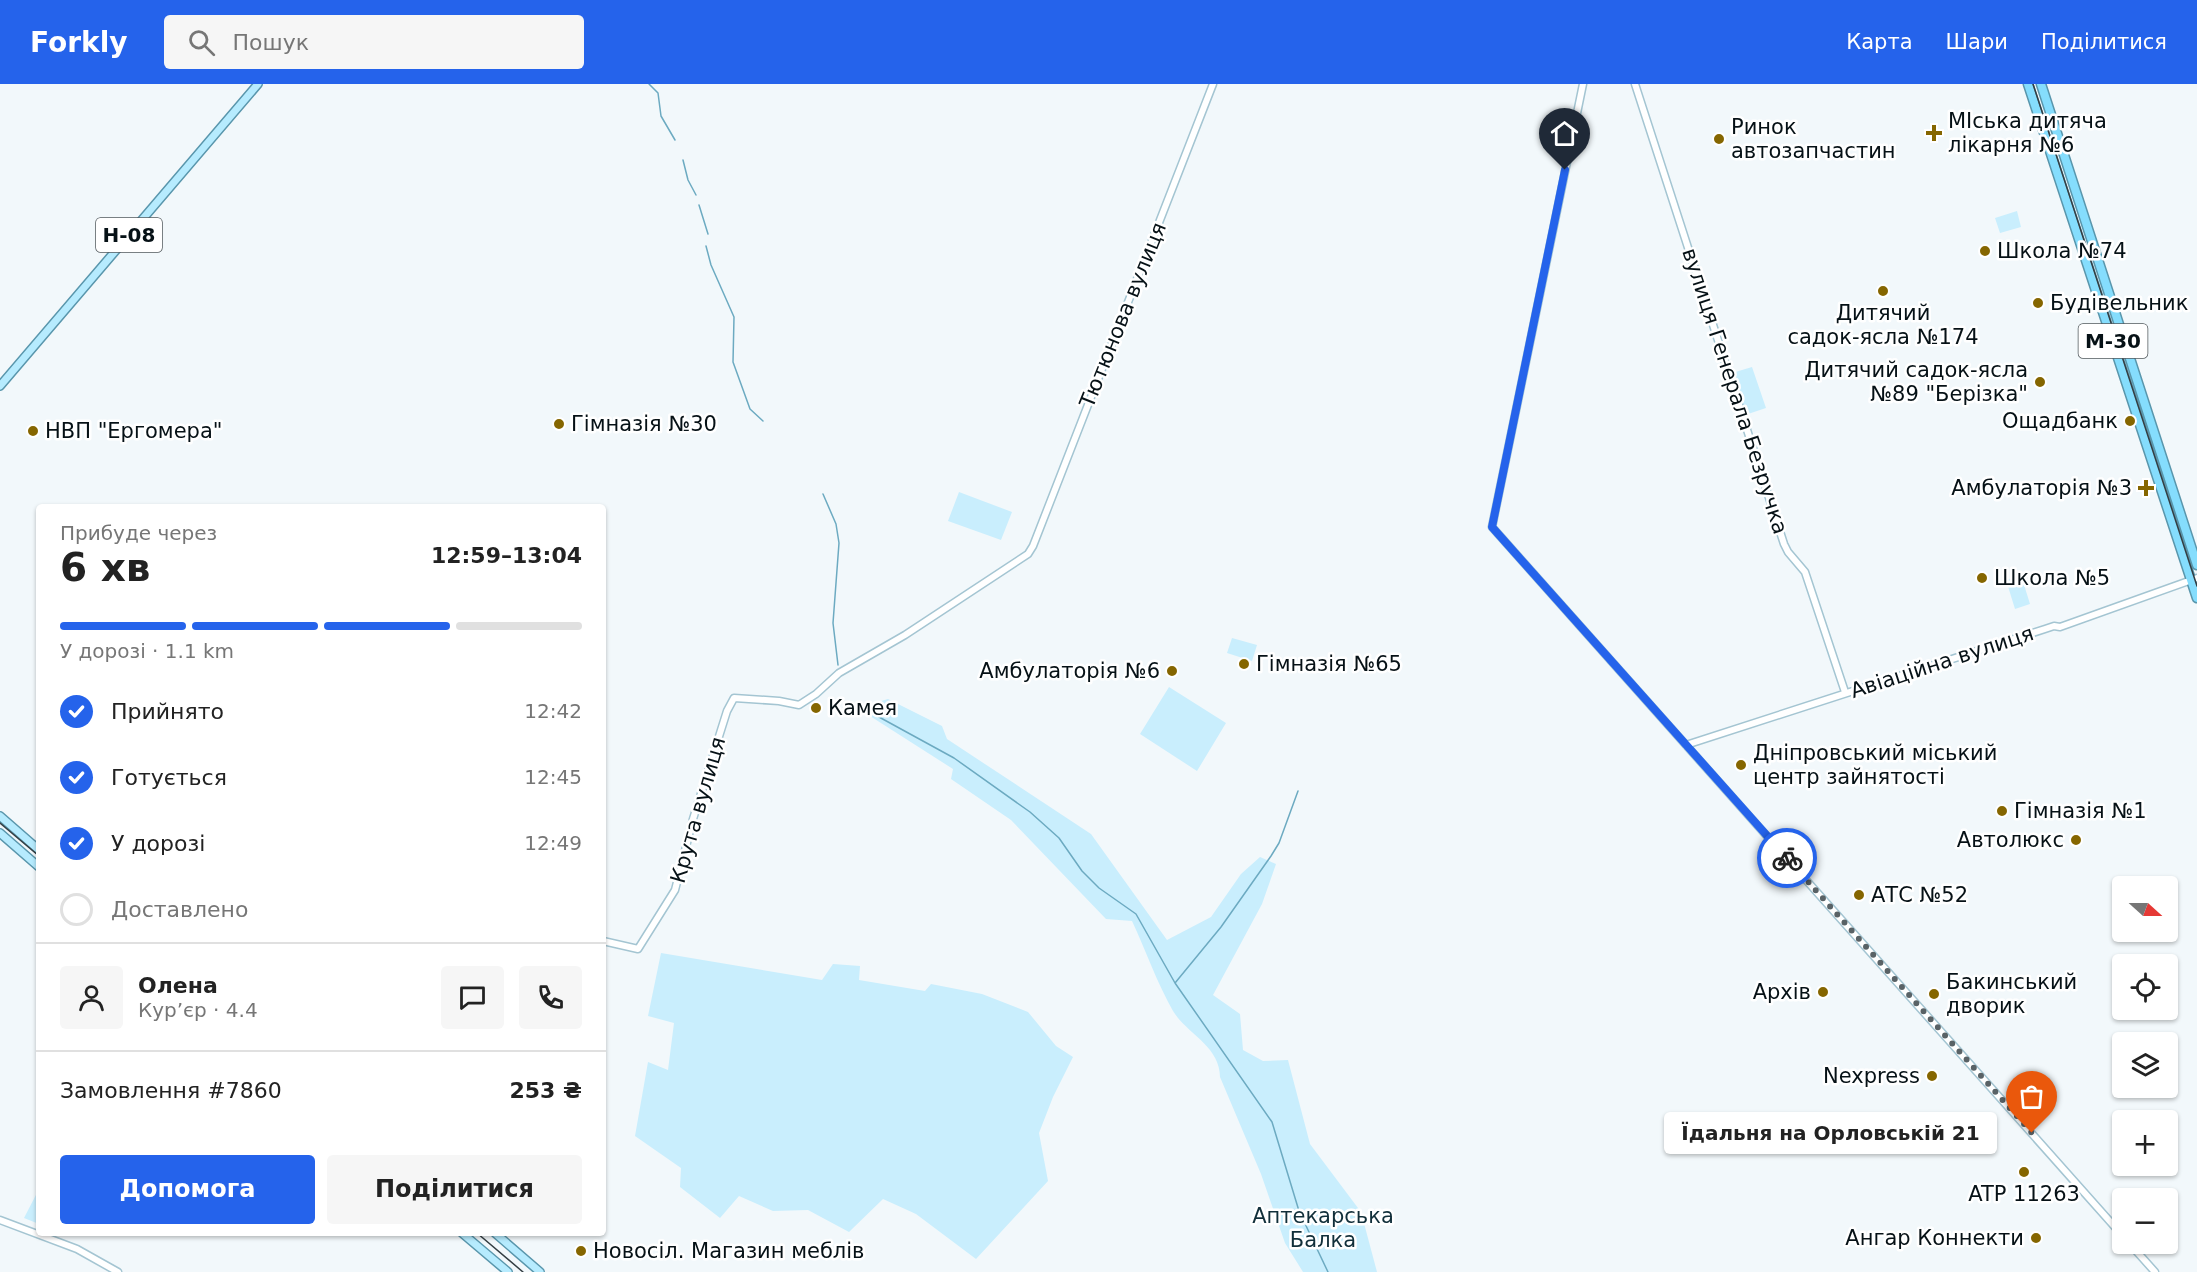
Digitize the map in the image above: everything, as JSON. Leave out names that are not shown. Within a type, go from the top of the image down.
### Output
[{"type":"highway","name":"М-30","points":[[2028,84],[2194,579],[2197,598]]},
{"type":"highway","name":"М-30","points":[[2041,84],[2197,565]]},
{"type":"main road","name":"Н-08","points":[[0,386],[258,84]]},
{"type":"main road","points":[[0,816],[36,847]]},
{"type":"main road","points":[[0,834],[36,864]]},
{"type":"main road","points":[[466,1236],[508,1272]]},
{"type":"main road","points":[[498,1236],[540,1272]]},
{"type":"street","name":"Тютюнова вулиця","points":[[734,698],[779,701],[799,705],[821,690],[839,673],[904,635],[1028,554],[1213,84]]},
{"type":"street","points":[[1583,84],[1492,527],[2112,1224]]},
{"type":"street","name":"вулиця Генерала Безручка","points":[[1635,84],[1784,544],[1805,572],[1845,693]]},
{"type":"street","name":"Авіаційна вулиця","points":[[1686,745],[2054,626],[2060,627],[2194,579]]},
{"type":"street","name":"Крута вулиця","points":[[606,942],[638,949],[675,890],[693,819],[727,711],[734,698]]},
{"type":"street","points":[[0,1220],[36,1234]]},
{"type":"street","points":[[42,1236],[77,1249],[118,1272]]},
{"type":"street","points":[[2139,1254],[2156,1272]]},
{"type":"green space","points":[[2017,211],[2021,227],[2000,233],[1995,218]]},
{"type":"green space","points":[[1752,367],[1766,408],[1745,415],[1732,373]]},
{"type":"green space","points":[[959,492],[1012,512],[1001,540],[948,521]]},
{"type":"green space","points":[[2021,575],[2030,604],[2015,609],[2006,580]]},
{"type":"green space","points":[[1232,638],[1257,645],[1252,661],[1227,653]]},
{"type":"green space","points":[[1169,687],[1226,723],[1197,771],[1140,734]]},
{"type":"green space","name":"Аптекарська Балка","points":[[888,699],[942,726],[947,739],[1091,834],[1167,940],[1211,917],[1241,874],[1260,857],[1276,864],[1262,904],[1213,995],[1240,1014],[1243,1050],[1263,1061],[1288,1060],[1310,1144],[1361,1212],[1377,1272],[1303,1272],[1285,1243],[1261,1174],[1220,1077],[1215,1057],[1173,1011],[1132,921],[1106,919],[1011,820],[951,779],[953,769],[870,716],[871,704]]},
{"type":"green space","points":[[661,953],[822,980],[833,964],[860,966],[859,980],[925,991],[931,984],[982,994],[1028,1012],[1056,1046],[1073,1057],[1053,1097],[1039,1133],[1048,1181],[976,1259],[916,1214],[883,1199],[849,1232],[808,1210],[773,1211],[739,1196],[720,1218],[680,1187],[681,1168],[635,1136],[648,1062],[668,1070],[674,1023],[648,1016]]},
{"type":"green space","points":[[36,1195],[36,1223],[24,1218]]},
{"type":"waterway","points":[[649,84],[658,93],[661,116],[675,140]]},
{"type":"waterway","points":[[683,160],[688,180],[696,195]]},
{"type":"waterway","points":[[699,205],[708,234]]},
{"type":"waterway","points":[[706,246],[711,265],[734,317],[733,362],[750,409],[763,421]]},
{"type":"waterway","points":[[823,494],[836,524],[839,543],[833,623],[838,665]]},
{"type":"waterway","points":[[859,703],[879,717],[954,758],[1030,812],[1059,838],[1082,871],[1099,888],[1136,914],[1175,983],[1272,1122],[1299,1211],[1328,1272]]},
{"type":"waterway","points":[[1175,983],[1221,927],[1271,856],[1279,843],[1298,791]]},
{"type":"tram line","points":[[2033,84],[2197,586]]},
{"type":"tram line","points":[[0,823],[36,853]]},
{"type":"tram line","points":[[481,1236],[523,1272]]},
{"type":"way so far","points":[[1787,858],[2032,1133]]},
{"type":"place","name":"МІська дитяча лікарня №6","points":[[1934,133]]},
{"type":"place","name":"Ринок автозапчастин","points":[[1719,139]]},
{"type":"place","name":"Школа №74","points":[[1985,251]]},
{"type":"place","name":"Дитячий садок-ясла №174","points":[[1883,291]]},
{"type":"place","name":"Будівельник","points":[[2038,303]]},
{"type":"place","name":"Дитячий садок-ясла №89 \"Берізка\"","points":[[2040,382]]},
{"type":"place","name":"Ощадбанк","points":[[2130,421]]},
{"type":"place","name":"Гімназія №30","points":[[559,424]]},
{"type":"place","name":"НВП \"Ергомера\"","points":[[33,431]]},
{"type":"place","name":"Амбулаторія №3","points":[[2146,488]]},
{"type":"place","name":"Школа №5","points":[[1982,578]]},
{"type":"place","name":"Гімназія №65","points":[[1244,664]]},
{"type":"place","name":"Амбулаторія №6","points":[[1172,671]]},
{"type":"place","name":"Камея","points":[[816,708]]},
{"type":"place","name":"Дніпровський міський центр зайнятості","points":[[1741,765]]},
{"type":"place","name":"Гімназія №1","points":[[2002,811]]},
{"type":"place","name":"Автолюкс","points":[[2076,840]]},
{"type":"place","name":"АТС №52","points":[[1859,895]]},
{"type":"place","name":"Архів","points":[[1823,992]]},
{"type":"place","name":"Бакинський дворик","points":[[1934,994]]},
{"type":"place","name":"Nexpress","points":[[1932,1076]]},
{"type":"place","name":"Їдальня на Орловській 21","points":[[2032,1133]]},
{"type":"place","name":"ATP 11263","points":[[2024,1172]]},
{"type":"place","name":"Ангар Коннекти","points":[[2036,1238]]},
{"type":"place","name":"Новосіл. Магазин меблів","points":[[581,1251]]},
{"type":"route","points":[[1565,170],[1492,527],[1787,858]]}]
